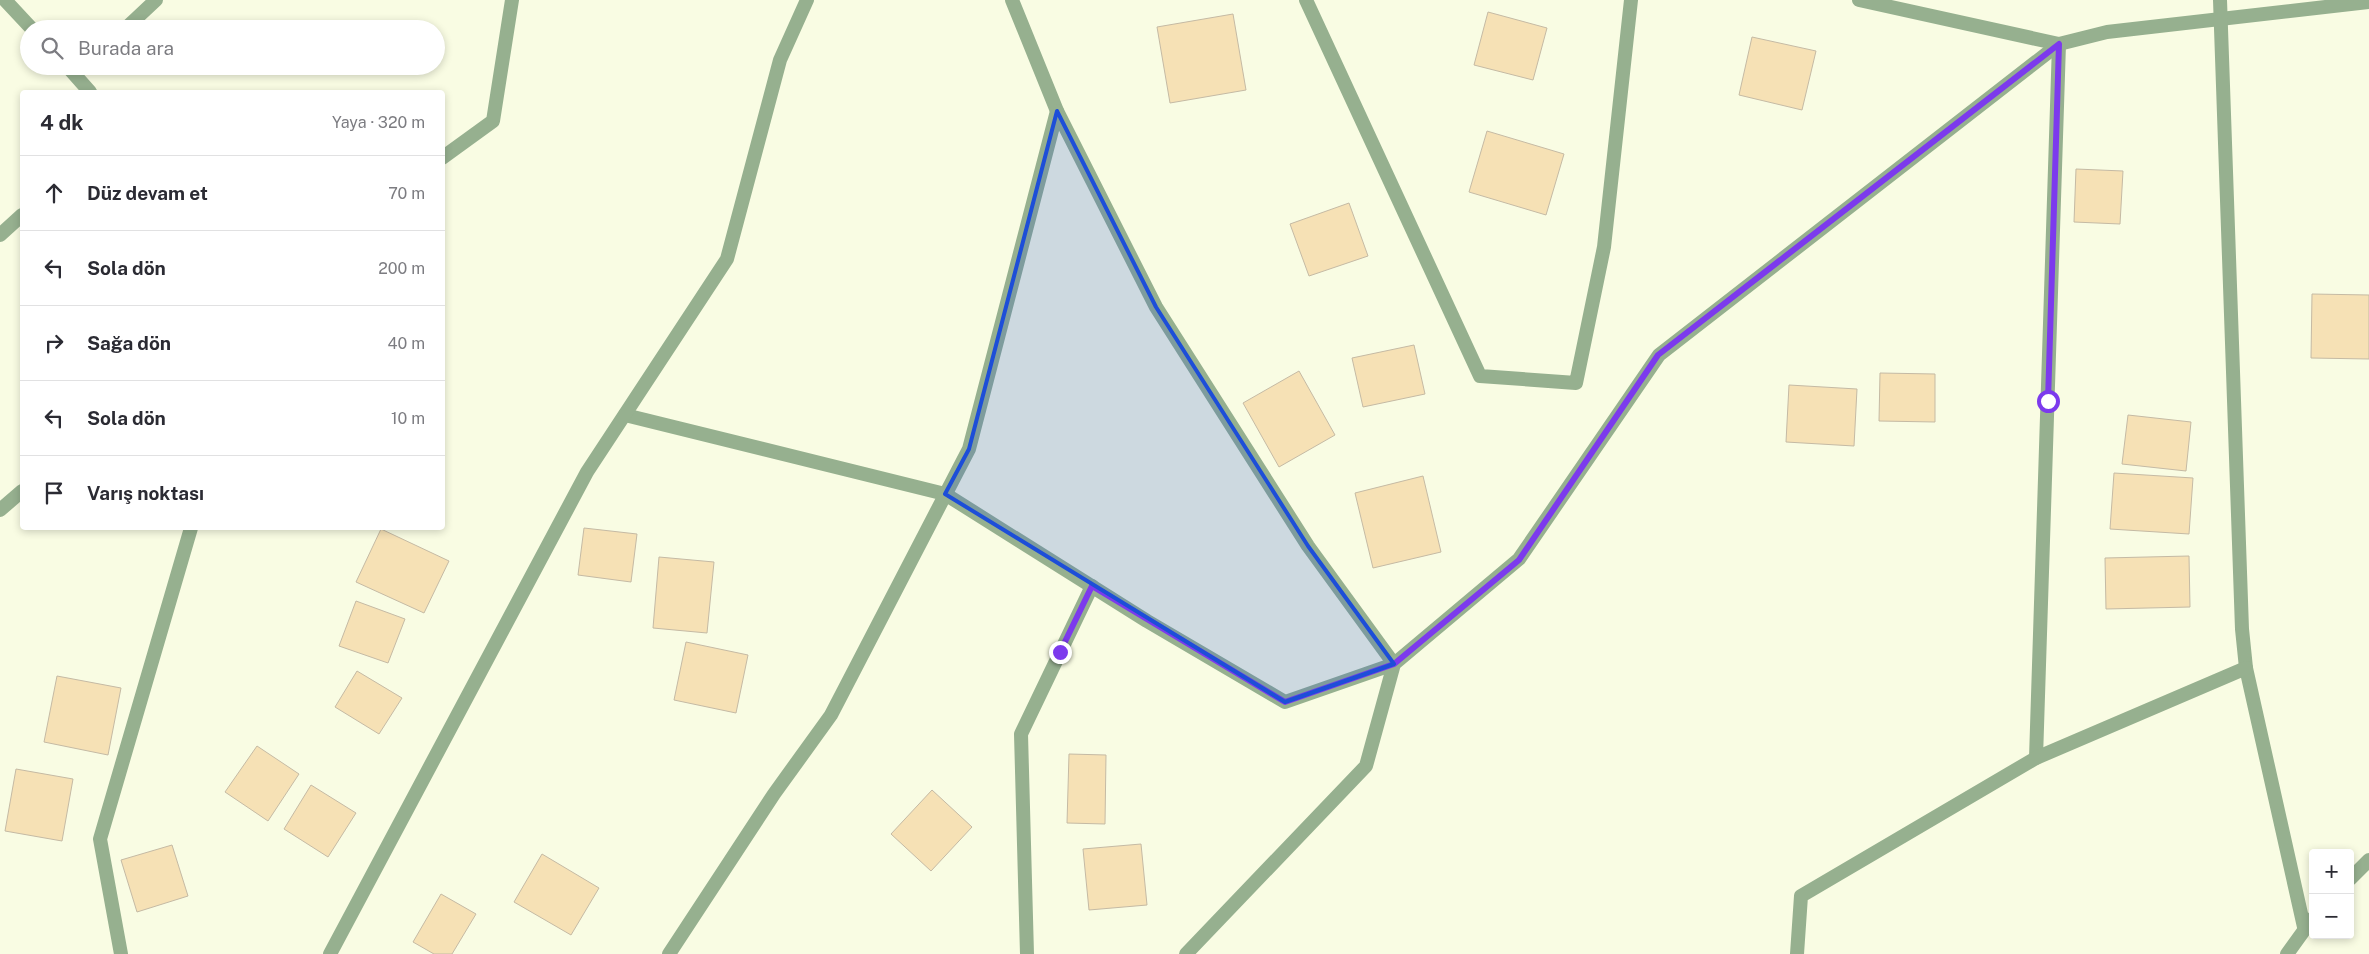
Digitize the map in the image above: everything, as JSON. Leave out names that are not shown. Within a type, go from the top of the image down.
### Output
[{"type":"street","points":[[5,0],[24,20]]},
{"type":"street","points":[[135,20],[156,0]]},
{"type":"street","points":[[445,156],[493,121],[512,0]]},
{"type":"street","points":[[330,954],[587,472],[727,259],[780,60],[807,0]]},
{"type":"street","points":[[1012,0],[1057,111],[1156,306],[1308,546],[1394,664]]},
{"type":"street","points":[[1306,0],[1480,376],[1576,383],[1604,247],[1630,0]]},
{"type":"street","points":[[1859,0],[2059,44]]},
{"type":"street","points":[[2220,0],[2242,629],[2246,668],[2308,923],[2287,954]]},
{"type":"street","points":[[624,415],[945,494],[1092,586],[1285,702],[1394,664],[1519,560],[1658,355],[2059,44],[2107,32],[2369,2]]},
{"type":"street","points":[[2036,758],[2059,44]]},
{"type":"street","points":[[79,75],[89,90]]},
{"type":"street","points":[[669,954],[774,794],[831,715],[969,449],[1057,111]]},
{"type":"street","points":[[0,234],[20,217]]},
{"type":"street","points":[[0,510],[20,493]]},
{"type":"street","points":[[121,954],[100,839],[191,530]]},
{"type":"street","points":[[1027,954],[1021,734],[1092,586]]},
{"type":"street","points":[[1186,954],[1366,766],[1394,664]]},
{"type":"street","points":[[1797,954],[1801,896],[2036,758],[2246,668]]},
{"type":"street","points":[[2354,875],[2369,860]]},
{"type":"highlighted area","points":[[1057,111],[1156,307],[1308,546],[1394,664],[1285,702],[945,494],[969,449]]},
{"type":"building","points":[[1488,12],[1547,28],[1533,80],[1474,65]]},
{"type":"building","points":[[1233,14],[1246,90],[1170,103],[1157,27]]},
{"type":"building","points":[[1752,37],[1816,51],[1802,110],[1739,95]]},
{"type":"building","points":[[1487,131],[1564,154],[1546,215],[1469,192]]},
{"type":"building","points":[[2076,169],[2123,171],[2120,224],[2074,222]]},
{"type":"building","points":[[1349,203],[1368,256],[1309,276],[1290,224]]},
{"type":"building","points":[[2312,294],[2369,295],[2369,359],[2311,358]]},
{"type":"building","points":[[1414,345],[1425,394],[1363,407],[1352,358]]},
{"type":"building","points":[[1299,371],[1335,435],[1279,467],[1243,403]]},
{"type":"building","points":[[1880,373],[1935,374],[1935,422],[1879,421]]},
{"type":"building","points":[[1789,385],[1857,389],[1854,446],[1786,442]]},
{"type":"building","points":[[2128,415],[2191,422],[2186,471],[2122,464]]},
{"type":"building","points":[[2114,473],[2193,478],[2189,534],[2110,529]]},
{"type":"building","points":[[1423,476],[1441,552],[1373,568],[1355,493]]},
{"type":"building","points":[[584,528],[637,534],[631,582],[578,575]]},
{"type":"building","points":[[381,530],[449,561],[424,613],[356,582]]},
{"type":"building","points":[[2189,556],[2190,607],[2106,609],[2105,558]]},
{"type":"building","points":[[659,557],[714,562],[707,633],[653,628]]},
{"type":"building","points":[[356,601],[405,619],[388,663],[339,646]]},
{"type":"building","points":[[686,642],[748,655],[736,713],[674,700]]},
{"type":"building","points":[[357,671],[402,698],[379,734],[335,707]]},
{"type":"building","points":[[57,676],[121,688],[108,755],[44,742]]},
{"type":"building","points":[[257,746],[299,774],[268,821],[225,792]]},
{"type":"building","points":[[1069,754],[1106,755],[1105,824],[1067,823]]},
{"type":"building","points":[[16,769],[73,779],[62,841],[5,831]]},
{"type":"building","points":[[311,785],[356,813],[328,857],[284,829]]},
{"type":"building","points":[[932,790],[972,827],[931,871],[891,834]]},
{"type":"building","points":[[1141,844],[1147,905],[1089,910],[1083,849]]},
{"type":"building","points":[[172,845],[188,896],[137,912],[121,860]]},
{"type":"building","points":[[542,854],[599,888],[571,935],[514,902]]},
{"type":"building","points":[[441,894],[476,914],[452,954],[434,954],[413,942]]},
{"type":"route","points":[[1060,652],[1092,586],[1147,621],[1285,702],[1394,664],[1519,560],[1658,355],[2059,44],[2048,401]]}]
